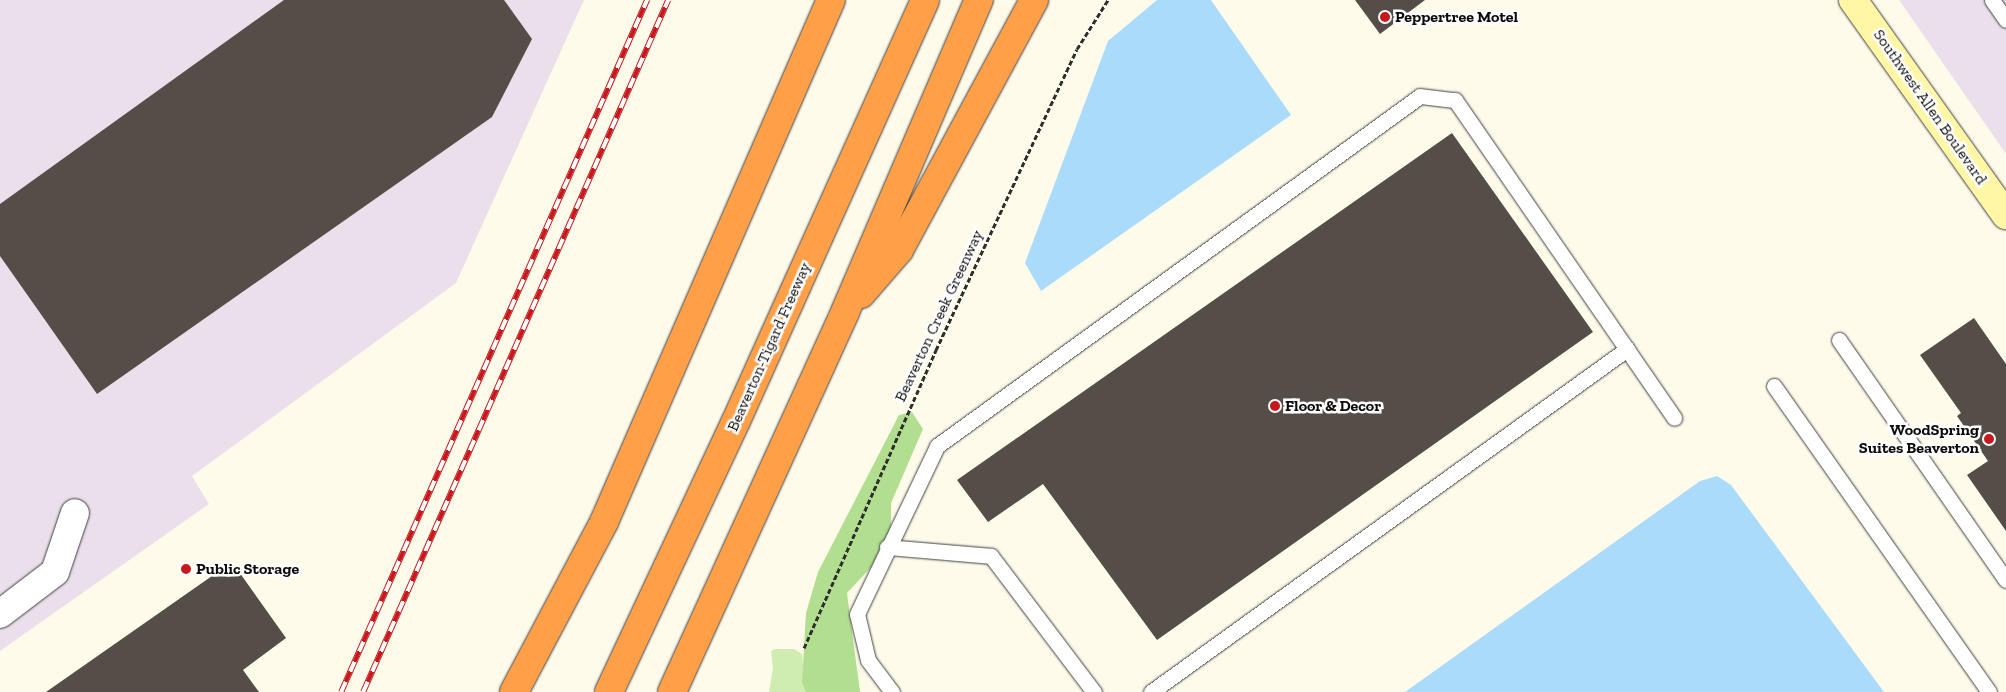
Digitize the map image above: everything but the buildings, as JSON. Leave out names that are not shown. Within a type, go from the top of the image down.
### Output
[{"type":"highway","points":[[514,692],[604,522],[831,0]]},
{"type":"highway","name":"Beaverton-Tigard Freeway","points":[[609,692],[736,421],[924,0]]},
{"type":"highway","points":[[672,692],[845,312],[978,0]]},
{"type":"highway","points":[[845,312],[899,250],[1034,0]]},
{"type":"main road","name":"Southwest Allen Boulevard","points":[[1853,0],[2006,215]]},
{"type":"street","points":[[0,614],[55,572],[75,513]]},
{"type":"lane","points":[[1992,0],[2006,20]]},
{"type":"lane","points":[[892,692],[868,660],[857,614],[937,446],[1420,96],[1455,100],[1674,418]]},
{"type":"lane","points":[[1839,340],[2006,580]]},
{"type":"lane","points":[[1151,692],[1627,349]]},
{"type":"lane","points":[[1774,386],[1989,692]]},
{"type":"lane","points":[[888,547],[991,556],[1094,692]]},
{"type":"path","name":"Beaverton Creek Greenway","points":[[804,648],[936,350],[1077,49],[1108,0]]},
{"type":"shaded area","points":[[0,0],[584,0],[456,283],[192,476],[209,504],[0,651]]},
{"type":"shaded area","points":[[1899,0],[2006,0],[2006,154]]},
{"type":"green space","points":[[912,412],[923,429],[891,503],[891,546],[847,593],[860,692],[806,692],[802,682],[806,613],[818,572],[899,415]]},
{"type":"green space","points":[[775,649],[794,649],[802,654],[806,692],[769,692],[773,668],[771,651]]},
{"type":"water","points":[[1157,0],[1211,0],[1291,115],[1041,291],[1025,263],[1108,41]]},
{"type":"water","points":[[1717,476],[1731,485],[1884,692],[1405,692],[1700,481]]},
{"type":"railway","points":[[341,692],[647,0]]},
{"type":"railway","points":[[363,692],[668,0]]},
{"type":"place","name":"Peppertree Motel","points":[[1385,17]]},
{"type":"place","name":"Floor & Decor","points":[[1275,406]]},
{"type":"place","name":"WoodSpring Suites Beaverton","points":[[1989,439]]},
{"type":"place","name":"Public Storage","points":[[186,569]]}]
